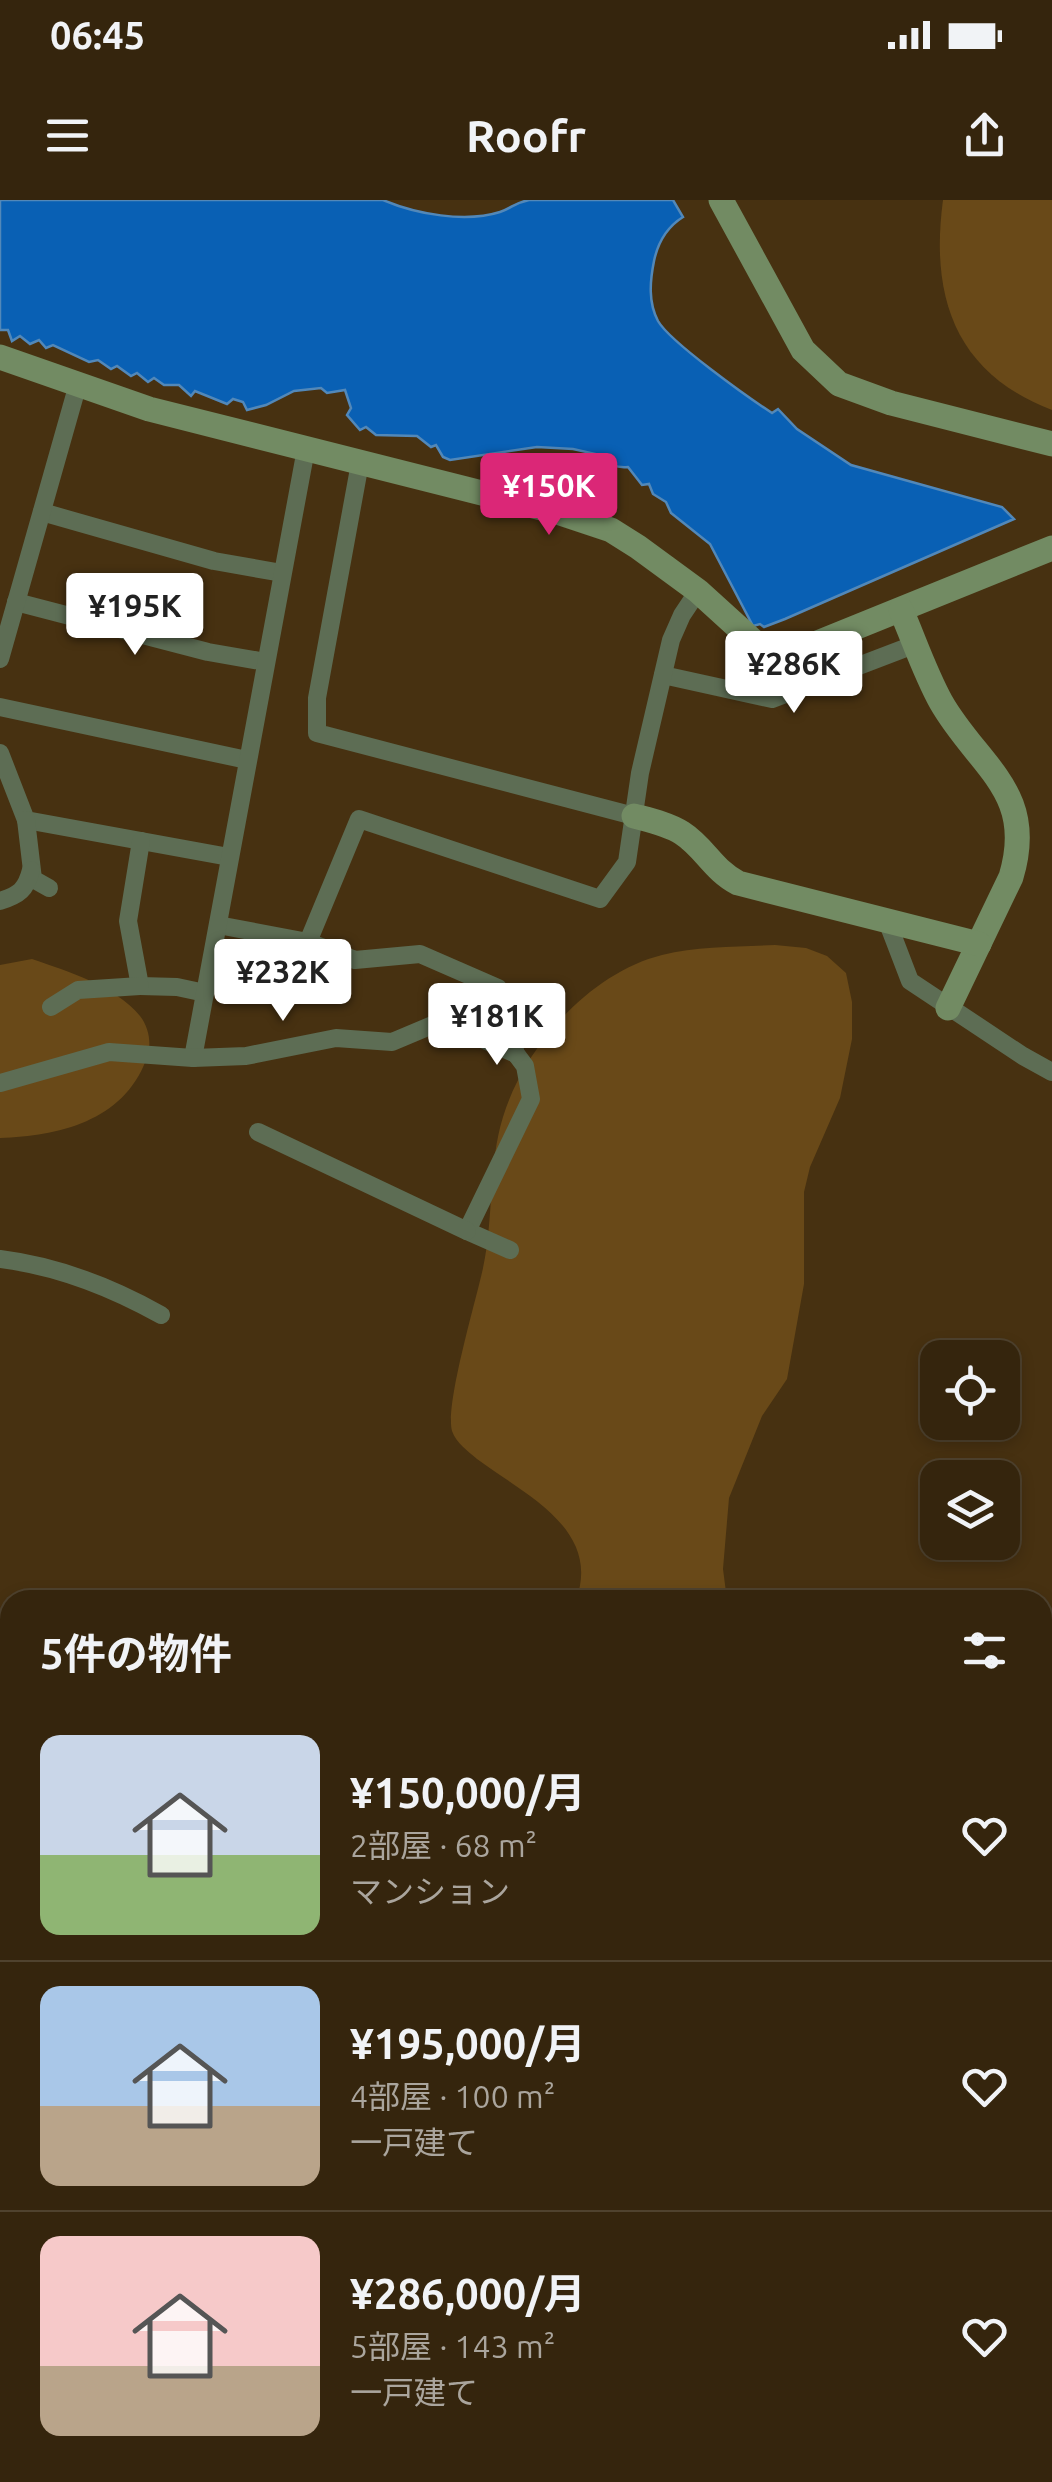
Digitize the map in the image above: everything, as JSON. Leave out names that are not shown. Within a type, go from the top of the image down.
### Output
[{"type":"street","points":[[721,200],[804,350],[839,384],[891,404],[1052,444]]},
{"type":"street","points":[[0,357],[150,409],[558,512],[611,530],[698,591],[764,651],[780,655],[1052,548]]},
{"type":"street","points":[[0,659],[78,384]]},
{"type":"street","points":[[194,1058],[306,450]]},
{"type":"street","points":[[360,463],[317,698],[317,733],[634,816],[680,832],[698,846],[712,865],[738,883],[979,944]]},
{"type":"street","points":[[42,512],[214,561],[282,573]]},
{"type":"street","points":[[308,942],[359,820],[600,899],[627,862],[640,774],[663,675],[676,627],[698,591]]},
{"type":"street","points":[[16,602],[208,652],[266,662]]},
{"type":"street","points":[[901,610],[941,702],[1000,779],[1017,817],[1017,857],[1011,877],[948,1008]]},
{"type":"street","points":[[663,675],[772,699],[916,644]]},
{"type":"street","points":[[0,707],[247,760]]},
{"type":"street","points":[[0,753],[26,820],[33,879],[48,888]]},
{"type":"street","points":[[26,820],[228,857]]},
{"type":"street","points":[[140,986],[128,922],[141,841]]},
{"type":"street","points":[[0,901],[26,888],[30,870]]},
{"type":"street","points":[[887,921],[910,981],[1052,1072]]},
{"type":"street","points":[[218,926],[308,942],[355,960],[420,954],[498,988],[516,1054],[525,1066],[531,1099],[467,1232]]},
{"type":"street","points":[[52,1007],[78,990],[140,986],[205,993]]},
{"type":"street","points":[[0,1083],[110,1052],[194,1058],[246,1056],[336,1038],[392,1042],[442,1021],[516,1054]]},
{"type":"street","points":[[258,1132],[510,1250]]},
{"type":"street","points":[[0,1259],[26,1262],[118,1290],[160,1315]]},
{"type":"shaded area","points":[[943,200],[1052,200],[1052,410],[992,375],[971,353],[956,328],[941,269]]},
{"type":"shaded area","points":[[775,945],[806,948],[827,956],[846,973],[852,1002],[852,1039],[840,1098],[810,1167],[804,1192],[804,1284],[787,1379],[762,1416],[729,1498],[723,1569],[726,1590],[578,1590],[578,1553],[568,1533],[536,1500],[466,1450],[452,1431],[457,1376],[486,1249],[498,1135],[527,1065],[563,1016],[586,996],[635,964],[676,952]]},
{"type":"shaded area","points":[[32,959],[90,981],[130,1005],[148,1032],[149,1049],[136,1081],[105,1111],[66,1129],[0,1138],[0,965]]},
{"type":"water","points":[[0,200],[383,200],[425,213],[472,217],[500,212],[529,200],[673,200],[683,217],[668,230],[658,248],[651,291],[658,321],[665,330],[746,395],[772,413],[778,409],[797,429],[851,465],[1002,507],[1014,519],[785,619],[764,627],[753,626],[710,544],[671,513],[666,502],[653,494],[649,484],[642,485],[628,467],[612,465],[600,455],[537,447],[450,460],[443,457],[436,445],[431,447],[417,436],[376,435],[366,427],[360,430],[347,415],[351,408],[345,390],[294,391],[247,410],[243,402],[233,399],[227,404],[195,391],[191,396],[179,385],[164,385],[154,378],[148,382],[117,366],[111,369],[98,360],[89,362],[53,345],[46,348],[39,340],[30,344],[20,336],[12,341],[8,330],[0,330]]}]
